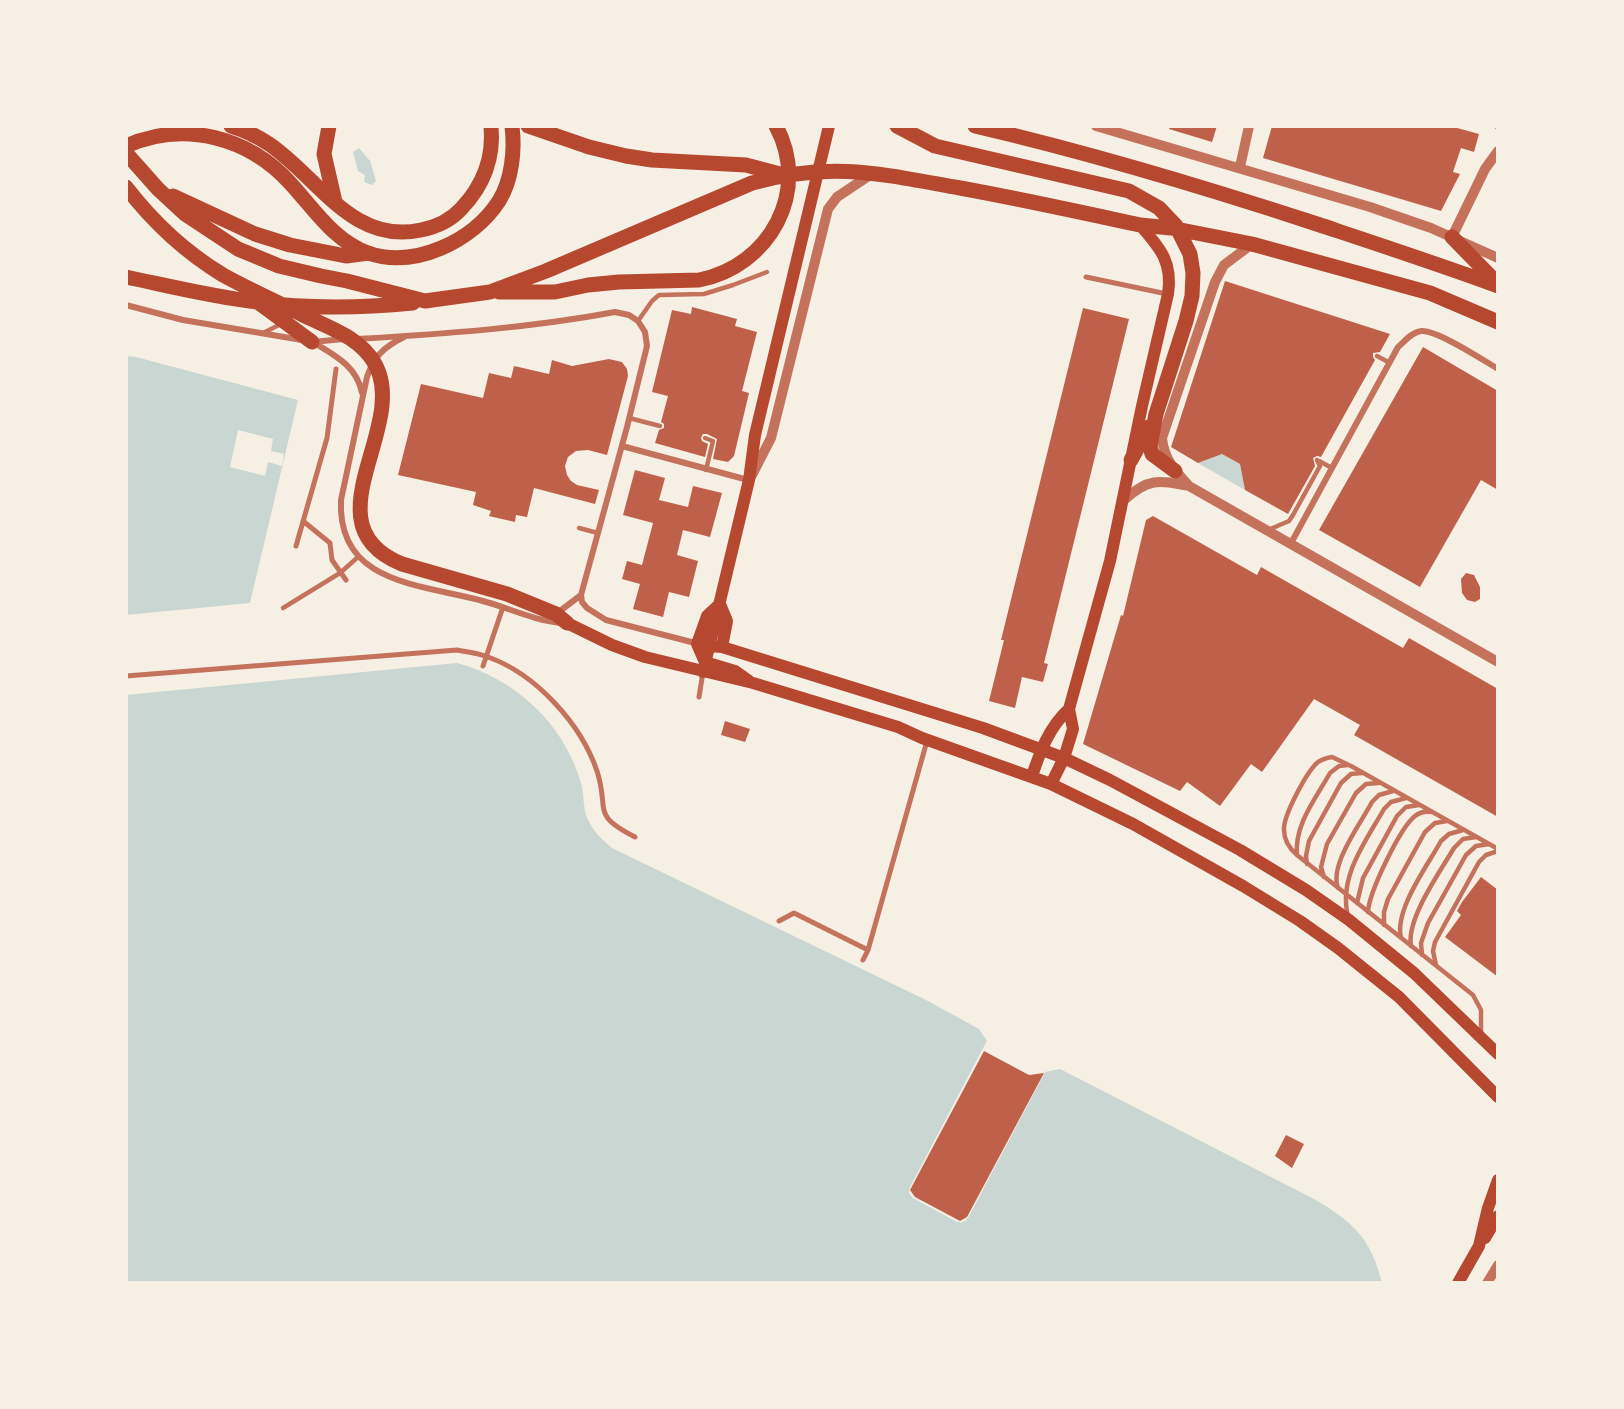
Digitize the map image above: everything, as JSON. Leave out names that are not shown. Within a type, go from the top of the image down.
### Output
[{"type":"highway","points":[[231,126],[268,143],[348,215],[382,231],[405,233],[441,224],[462,208],[482,179],[492,149],[492,126]]},
{"type":"highway","points":[[329,126],[324,154],[335,202]]},
{"type":"highway","points":[[158,189],[255,234],[281,242],[346,256],[369,253],[402,257],[428,253],[452,242],[477,226],[500,200],[510,171],[513,147],[512,126]]},
{"type":"highway","points":[[528,126],[589,147],[626,156],[652,160],[746,165],[782,175]]},
{"type":"highway","points":[[126,277],[217,297],[346,308],[490,292],[555,292],[619,282],[712,277],[733,269],[762,245],[776,225],[785,202],[788,178],[786,153],[776,126]]},
{"type":"highway","points":[[897,126],[935,146],[1117,188],[1140,196],[1159,208],[1176,226],[1190,254],[1193,284],[1189,308],[1156,414],[1150,446],[1152,454],[1175,471]]},
{"type":"highway","points":[[975,126],[1087,153],[1234,197],[1498,285]]},
{"type":"highway","points":[[126,146],[172,133],[205,135],[230,141],[257,154],[276,169],[320,219],[350,243],[369,253]]},
{"type":"highway","points":[[126,153],[158,189],[185,214],[238,249],[279,266],[425,301]]},
{"type":"highway","points":[[490,292],[561,266],[752,183],[782,175],[831,170],[874,172],[1024,200],[1140,225],[1171,228],[1252,244],[1430,293],[1498,322]]},
{"type":"highway","points":[[126,187],[161,227],[209,266],[354,341],[372,359],[382,381],[382,405],[361,498],[360,513],[364,531],[380,552],[394,561],[488,587],[561,619]]},
{"type":"highway","points":[[1452,237],[1498,285]]},
{"type":"highway","points":[[257,302],[312,342]]},
{"type":"highway","points":[[1131,460],[1156,414]]},
{"type":"main road","points":[[704,667],[709,646],[707,616],[720,604],[749,480],[755,435],[829,126]]},
{"type":"main road","points":[[1051,784],[1064,758],[1073,729],[1069,709],[1110,561],[1170,282],[1164,254],[1140,225]]},
{"type":"main road","points":[[709,646],[727,621],[720,604]]},
{"type":"main road","points":[[561,619],[628,651],[704,667],[860,714],[1032,776],[1133,824],[1183,851],[1312,929],[1399,997],[1498,1097]]},
{"type":"main road","points":[[709,646],[945,716],[1041,749],[1110,780],[1240,850],[1306,890],[1349,920],[1414,973],[1498,1054]]},
{"type":"main road","points":[[1032,776],[1041,749],[1057,719],[1069,709]]},
{"type":"main road","points":[[1479,1246],[1488,1208],[1498,1180]]},
{"type":"main road","points":[[1458,1283],[1498,1216]]},
{"type":"street","points":[[1096,126],[1370,207],[1452,237],[1498,258]]},
{"type":"street","points":[[1240,167],[1249,126]]},
{"type":"street","points":[[1452,237],[1485,169],[1498,150]]},
{"type":"street","points":[[622,446],[749,480],[771,438],[828,209],[837,197],[874,172]]},
{"type":"street","points":[[1252,244],[1219,271],[1162,438],[1165,456],[1189,486],[1498,662]]},
{"type":"street","points":[[1086,278],[1168,294]]},
{"type":"street","points":[[126,305],[183,320],[312,342],[407,336],[536,323],[615,312],[622,312],[638,321],[645,332],[647,346],[581,595],[582,602],[606,620],[709,646]]},
{"type":"street","points":[[1290,545],[1398,347],[1409,336],[1422,331],[1434,334],[1498,369]]},
{"type":"street","points":[[407,336],[388,346],[375,358],[367,377],[343,490],[341,510],[347,539],[358,557],[378,573],[550,622],[561,619],[581,595]]},
{"type":"street","points":[[312,342],[348,366],[358,379],[363,397]]},
{"type":"street","points":[[296,546],[327,438],[336,369]]},
{"type":"street","points":[[1124,500],[1137,487],[1148,483],[1169,482],[1189,486]]},
{"type":"street","points":[[303,521],[330,543],[332,560],[346,580]]},
{"type":"street","points":[[483,666],[502,607]]},
{"type":"street","points":[[126,676],[457,650],[487,656],[547,695],[572,722],[581,735],[597,771],[602,791],[603,814],[615,827],[635,837]]},
{"type":"street","points":[[699,697],[704,667]]},
{"type":"street","points":[[863,960],[928,739]]},
{"type":"street","points":[[779,921],[794,914],[867,950]]},
{"type":"street","points":[[1487,1283],[1498,1265]]},
{"type":"lane","points":[[638,321],[652,301],[660,295],[704,294],[767,272]]},
{"type":"lane","points":[[263,333],[286,322]]},
{"type":"lane","points":[[1377,356],[1390,363]]},
{"type":"lane","points":[[629,418],[660,426]]},
{"type":"lane","points":[[705,438],[713,441],[706,470]]},
{"type":"lane","points":[[1266,531],[1293,515],[1320,466],[1318,461],[1332,468]]},
{"type":"lane","points":[[579,528],[598,533]]},
{"type":"lane","points":[[283,608],[340,573],[358,557]]},
{"type":"lane","points":[[1481,1037],[1481,1010],[1473,995],[1297,855],[1285,840],[1285,821],[1312,768],[1319,761],[1328,758],[1338,759],[1497,849]]},
{"type":"lane","points":[[1297,855],[1296,843],[1299,831],[1330,773],[1339,766],[1351,766]]},
{"type":"lane","points":[[1307,864],[1309,841],[1341,783],[1351,774],[1366,774]]},
{"type":"lane","points":[[1324,877],[1321,867],[1327,844],[1356,793],[1363,786],[1372,782],[1386,785]]},
{"type":"lane","points":[[1338,888],[1336,874],[1341,860],[1372,802],[1385,792],[1402,794]]},
{"type":"lane","points":[[1349,920],[1346,895],[1353,864],[1384,809],[1400,798],[1414,801]]},
{"type":"lane","points":[[1357,903],[1363,878],[1397,816],[1410,806],[1417,805],[1426,808]]},
{"type":"lane","points":[[1368,912],[1377,880],[1409,823],[1424,812],[1438,815]]},
{"type":"lane","points":[[1384,925],[1384,912],[1388,899],[1425,832],[1432,825],[1441,821],[1455,824]]},
{"type":"lane","points":[[1401,938],[1400,925],[1403,911],[1442,841],[1457,830],[1471,833]]},
{"type":"lane","points":[[1411,946],[1410,934],[1414,920],[1454,848],[1466,838],[1473,837],[1483,840]]},
{"type":"lane","points":[[1422,955],[1421,943],[1428,923],[1466,855],[1479,845],[1489,844],[1497,849]]},
{"type":"lane","points":[[1436,965],[1433,951],[1440,931],[1479,862],[1497,849]]},
{"type":"shaded area","points":[[359,148],[370,161],[376,181],[372,185],[364,182],[365,175],[358,171],[353,152]]},
{"type":"shaded area","points":[[126,356],[298,400],[250,603],[126,615]]},
{"type":"shaded area","points":[[1222,454],[1240,464],[1245,490],[1198,463]]},
{"type":"shaded area","points":[[457,663],[479,670],[518,692],[550,723],[573,762],[581,783],[588,820],[612,848],[928,1001],[979,1029],[987,1041],[910,1187],[909,1193],[913,1198],[957,1222],[966,1221],[1045,1072],[1060,1069],[1328,1207],[1350,1224],[1366,1243],[1378,1267],[1382,1283],[126,1283],[126,695]]},
{"type":"pier","points":[[238,430],[273,439],[271,451],[284,454],[282,466],[268,462],[265,476],[230,467]]},
{"type":"pier","points":[[987,1041],[989,1046],[913,1188],[914,1196],[965,1216],[1041,1073],[1045,1072],[968,1218],[961,1223],[913,1198],[909,1190]]},
{"type":"building","points":[[1170,126],[1217,126],[1212,142],[1169,129]]},
{"type":"building","points":[[1272,126],[1450,126],[1479,134],[1474,152],[1461,148],[1453,172],[1460,174],[1441,211],[1263,158]]},
{"type":"building","points":[[1225,281],[1390,334],[1380,352],[1373,353],[1375,360],[1321,457],[1313,458],[1315,466],[1288,514],[1245,490],[1240,464],[1222,454],[1198,463],[1171,447]]},
{"type":"building","points":[[692,307],[737,319],[735,326],[757,332],[742,391],[749,393],[734,456],[728,462],[713,459],[717,439],[707,434],[703,434],[701,438],[708,444],[705,457],[655,443],[659,430],[664,428],[661,422],[668,396],[652,392],[672,310],[691,314]]},
{"type":"building","points":[[1083,308],[1129,319],[1044,663],[1048,664],[1043,682],[1022,677],[1015,708],[989,701],[1004,640],[1001,640]]},
{"type":"building","points":[[1423,347],[1498,391],[1498,490],[1481,480],[1420,587],[1319,530]]},
{"type":"building","points":[[609,359],[622,362],[627,369],[628,376],[607,455],[588,450],[576,451],[568,457],[565,466],[571,481],[577,485],[599,490],[595,504],[534,488],[527,517],[516,515],[515,522],[489,516],[491,511],[473,505],[476,492],[398,475],[421,384],[483,398],[489,373],[511,378],[514,366],[549,374],[552,360],[572,366]]},
{"type":"building","points":[[635,470],[665,478],[659,500],[688,507],[693,486],[722,493],[710,537],[683,530],[677,555],[698,561],[689,597],[669,592],[663,617],[633,609],[640,584],[622,579],[627,561],[642,565],[653,523],[623,515]]},
{"type":"building","points":[[1153,516],[1257,575],[1261,567],[1403,648],[1409,638],[1498,689],[1498,817],[1354,735],[1360,725],[1314,699],[1262,772],[1251,764],[1220,806],[1187,782],[1180,791],[1083,744],[1121,615],[1123,616],[1146,520]]},
{"type":"building","points":[[1466,573],[1474,575],[1480,587],[1480,599],[1475,602],[1467,600],[1462,593],[1461,579]]},
{"type":"building","points":[[725,721],[750,729],[745,742],[721,735]]},
{"type":"building","points":[[1481,877],[1498,890],[1498,977],[1445,937],[1461,915],[1457,911],[1462,902]]},
{"type":"building","points":[[984,1051],[1029,1075],[1044,1073],[967,1217],[960,1221],[915,1197],[910,1190]]},
{"type":"building","points":[[1286,1135],[1304,1144],[1292,1168],[1275,1156]]}]
